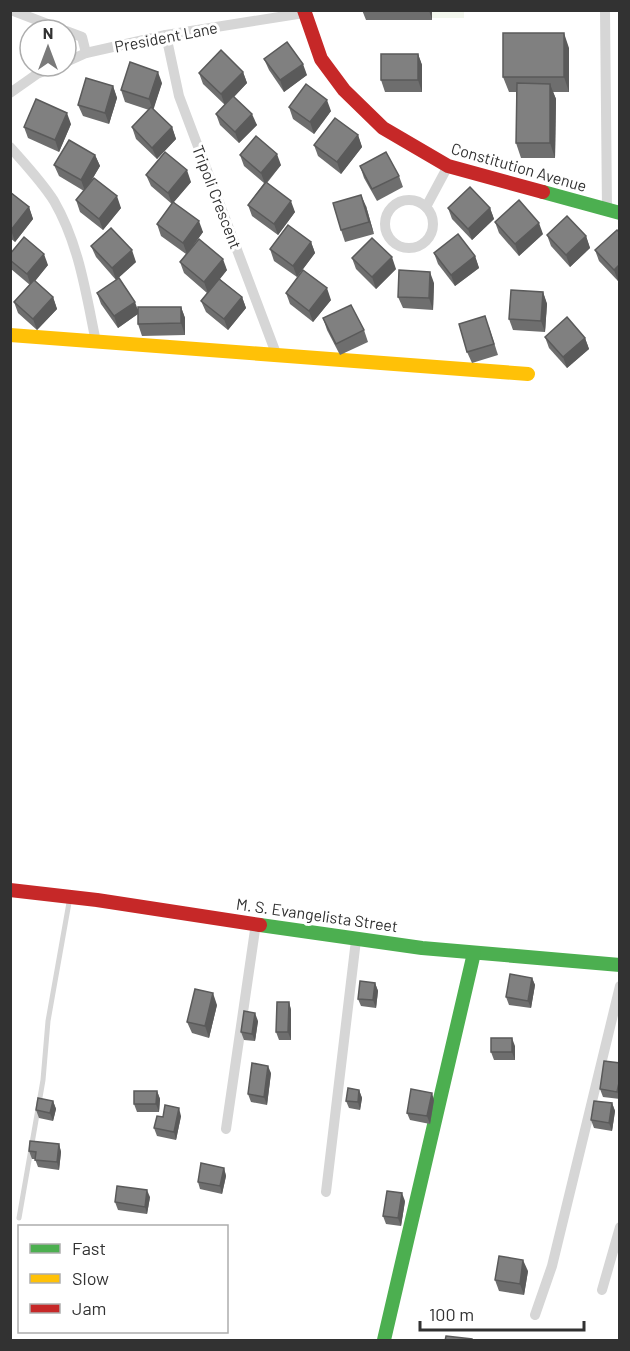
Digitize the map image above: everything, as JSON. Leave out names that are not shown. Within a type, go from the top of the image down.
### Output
[{"type":"street","points":[[11,10],[32,18]]},
{"type":"street","points":[[605,10],[613,211]]},
{"type":"street","name":"Constitution Avenue","points":[[304,12],[321,59],[344,90],[383,128],[447,166],[613,211]]},
{"type":"street","name":"President Lane","points":[[78,57],[166,35],[304,12]]},
{"type":"street","name":"Tripoli Crescent","points":[[166,35],[178,96],[277,356]]},
{"type":"street","points":[[78,36],[82,37],[86,53]]},
{"type":"street","points":[[10,93],[32,78]]},
{"type":"street","points":[[10,147],[53,200],[69,232],[79,259],[96,342]]},
{"type":"street","points":[[426,207],[447,166]]},
{"type":"street","points":[[410,200],[426,207],[434,221],[429,237],[424,243],[408,248],[393,241],[386,226],[390,210],[395,204],[410,200]]},
{"type":"street","points":[[10,335],[528,374]]},
{"type":"street","name":"M. S. Evangelista Street","points":[[10,890],[70,895],[356,940],[620,966]]},
{"type":"street","points":[[226,1129],[256,923]]},
{"type":"street","points":[[326,1192],[356,940]]},
{"type":"street","points":[[384,1341],[474,953]]},
{"type":"street","points":[[535,1315],[552,1266],[620,986]]},
{"type":"street","points":[[602,1290],[620,1227]]},
{"type":"lane","points":[[19,1218],[42,1080],[48,1021],[70,895]]},
{"type":"shaded area","points":[[379,11],[464,11],[464,18],[379,18]]},
{"type":"building","points":[[503,33],[564,33],[564,77],[503,77]]},
{"type":"building","points":[[287,42],[303,64],[280,80],[264,59]]},
{"type":"building","points":[[221,50],[243,72],[221,94],[199,73]]},
{"type":"building","points":[[381,54],[418,54],[418,80],[381,80]]},
{"type":"building","points":[[130,62],[158,72],[149,99],[121,90]]},
{"type":"building","points":[[86,78],[113,86],[105,113],[78,105]]},
{"type":"building","points":[[517,83],[550,84],[550,143],[516,143]]},
{"type":"building","points":[[306,84],[327,100],[310,122],[289,107]]},
{"type":"building","points":[[233,96],[252,114],[235,132],[216,114]]},
{"type":"building","points":[[36,99],[67,113],[55,140],[24,127]]},
{"type":"building","points":[[151,107],[172,127],[152,148],[132,127]]},
{"type":"building","points":[[335,118],[358,135],[337,162],[314,145]]},
{"type":"building","points":[[256,136],[277,154],[261,173],[240,155]]},
{"type":"building","points":[[69,140],[95,155],[81,180],[54,165]]},
{"type":"building","points":[[165,152],[187,170],[168,193],[146,175]]},
{"type":"building","points":[[386,152],[399,176],[372,189],[360,166]]},
{"type":"building","points":[[94,178],[117,196],[99,219],[76,200]]},
{"type":"building","points":[[266,182],[291,201],[274,224],[248,205]]},
{"type":"building","points":[[470,187],[490,208],[468,229],[448,208]]},
{"type":"building","points":[[10,192],[29,207],[11,230],[10,230]]},
{"type":"building","points":[[361,195],[369,222],[341,230],[333,203]]},
{"type":"building","points":[[519,200],[539,223],[515,244],[495,222]]},
{"type":"building","points":[[173,202],[199,221],[183,243],[157,224]]},
{"type":"building","points":[[567,216],[586,236],[566,255],[547,235]]},
{"type":"building","points":[[288,225],[311,242],[293,266],[270,249]]},
{"type":"building","points":[[111,228],[132,250],[112,268],[91,246]]},
{"type":"building","points":[[617,230],[620,233],[620,264],[614,270],[595,250]]},
{"type":"building","points":[[458,234],[475,256],[451,275],[434,253]]},
{"type":"building","points":[[24,237],[44,254],[27,274],[10,260],[10,254]]},
{"type":"building","points":[[372,238],[392,257],[372,277],[352,258]]},
{"type":"building","points":[[199,239],[223,259],[204,282],[180,262]]},
{"type":"building","points":[[303,270],[327,288],[309,311],[286,293]]},
{"type":"building","points":[[399,270],[430,272],[429,298],[398,297]]},
{"type":"building","points":[[119,278],[135,302],[114,316],[97,293]]},
{"type":"building","points":[[219,279],[242,297],[224,319],[201,301]]},
{"type":"building","points":[[34,280],[53,297],[33,319],[14,302]]},
{"type":"building","points":[[511,290],[543,292],[541,321],[509,319]]},
{"type":"building","points":[[351,305],[364,330],[336,344],[323,318]]},
{"type":"building","points":[[138,307],[181,307],[181,323],[138,324]]},
{"type":"building","points":[[485,316],[494,344],[467,352],[459,324]]},
{"type":"building","points":[[567,317],[585,338],[563,357],[545,337]]},
{"type":"building","points":[[510,974],[532,978],[528,1001],[506,997]]},
{"type":"building","points":[[360,981],[375,983],[373,1000],[358,999]]},
{"type":"building","points":[[195,989],[213,993],[205,1026],[187,1022]]},
{"type":"building","points":[[277,1002],[289,1002],[288,1032],[276,1032]]},
{"type":"building","points":[[244,1011],[255,1013],[252,1034],[241,1032]]},
{"type":"building","points":[[491,1038],[512,1038],[512,1052],[491,1052]]},
{"type":"building","points":[[604,1061],[620,1063],[617,1092],[600,1089]]},
{"type":"building","points":[[252,1063],[268,1066],[264,1097],[248,1094]]},
{"type":"building","points":[[348,1088],[359,1090],[358,1102],[346,1101]]},
{"type":"building","points":[[411,1089],[432,1093],[427,1116],[407,1113]]},
{"type":"building","points":[[134,1091],[157,1091],[156,1104],[134,1104]]},
{"type":"building","points":[[38,1098],[53,1101],[50,1113],[36,1110]]},
{"type":"building","points":[[594,1101],[612,1103],[609,1123],[591,1120]]},
{"type":"building","points":[[165,1105],[179,1108],[174,1132],[154,1128],[157,1116],[163,1117]]},
{"type":"building","points":[[30,1141],[59,1144],[57,1162],[35,1160],[36,1152],[29,1151]]},
{"type":"building","points":[[201,1163],[224,1168],[220,1186],[198,1182]]},
{"type":"building","points":[[117,1186],[147,1190],[145,1207],[115,1202]]},
{"type":"building","points":[[387,1191],[402,1193],[398,1218],[383,1216]]},
{"type":"building","points":[[499,1256],[523,1260],[520,1284],[495,1280]]},
{"type":"building","points":[[446,1336],[472,1339],[472,1341],[445,1341]]},
{"type":"traffic: fast","points":[[543,192],[620,213]]},
{"type":"traffic: fast","points":[[260,925],[422,948],[620,965]]},
{"type":"traffic: fast","points":[[384,1340],[474,953]]},
{"type":"traffic: slow","points":[[10,335],[528,374]]},
{"type":"traffic: jam","points":[[304,10],[321,59],[344,90],[383,128],[448,166],[543,192]]},
{"type":"traffic: jam","points":[[10,890],[97,900],[260,925]]}]
